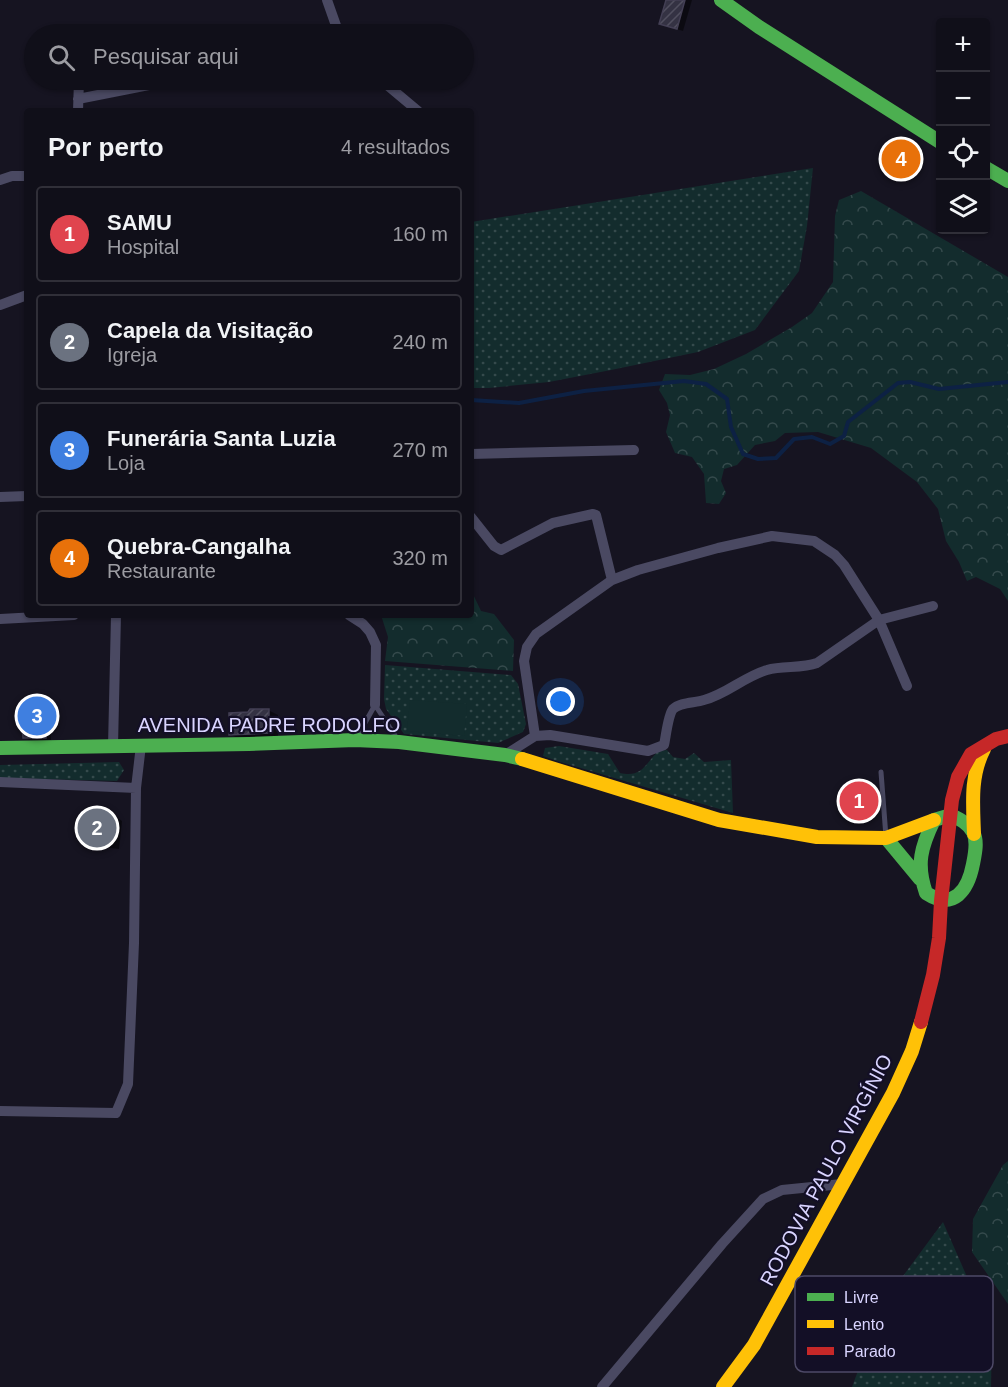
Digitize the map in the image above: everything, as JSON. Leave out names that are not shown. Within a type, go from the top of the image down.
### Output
[{"type":"street","points":[[327,0],[335,24]]},
{"type":"street","points":[[721,0],[759,27],[936,139]]},
{"type":"street","points":[[78,90],[78,108]]},
{"type":"street","points":[[78,99],[123,90]]},
{"type":"street","points":[[393,90],[414,108]]},
{"type":"street","points":[[990,170],[1008,181]]},
{"type":"street","points":[[0,180],[12,176],[24,176]]},
{"type":"street","points":[[0,305],[24,296]]},
{"type":"street","points":[[474,454],[634,450]]},
{"type":"street","points":[[0,497],[24,496]]},
{"type":"street","points":[[474,521],[494,546],[501,550],[554,523],[596,514],[612,580]]},
{"type":"street","points":[[535,736],[524,661],[525,651],[536,634],[612,580],[638,570],[772,536],[814,541],[835,555],[844,565],[879,620],[907,686]]},
{"type":"street","points":[[505,755],[535,736],[550,735],[648,751],[664,745],[671,711],[676,706],[705,700],[769,669],[808,666],[817,663],[879,620],[933,606]]},
{"type":"street","points":[[0,619],[24,618]]},
{"type":"street","points":[[113,746],[116,618]]},
{"type":"street","points":[[354,618],[370,632],[376,645],[375,705]]},
{"type":"street","name":"RODOVIA PAULO VIRGÍNIO","points":[[723,1387],[754,1345],[893,1093],[912,1050],[924,1012],[939,938],[952,800],[958,777],[971,754],[996,739],[1008,736]]},
{"type":"street","name":"AVENIDA PADRE RODOLFO","points":[[0,748],[355,740],[399,742],[528,760],[719,820],[817,837],[886,838],[934,819],[951,815]]},
{"type":"street","points":[[0,1111],[116,1113],[128,1084],[134,943],[136,788],[141,745]]},
{"type":"street","points":[[926,893],[941,901],[954,899],[966,888],[975,851],[974,770],[986,745]]},
{"type":"street","points":[[0,782],[136,788]]},
{"type":"street","points":[[951,815],[965,822],[974,834]]},
{"type":"street","points":[[920,879],[920,855],[934,819]]},
{"type":"street","points":[[886,838],[920,879],[939,938]]},
{"type":"street","points":[[602,1387],[722,1244],[763,1199],[782,1190],[842,1185]]},
{"type":"lane","points":[[355,740],[375,705],[399,742]]},
{"type":"lane","points":[[881,772],[886,838]]},
{"type":"green space","points":[[813,168],[807,226],[799,271],[755,330],[698,352],[549,382],[474,388],[474,222]]},
{"type":"green space","points":[[861,191],[1008,277],[1008,601],[1000,589],[976,577],[967,581],[946,541],[938,509],[917,482],[871,448],[818,432],[785,433],[775,441],[755,445],[737,465],[724,469],[721,481],[726,493],[719,504],[706,503],[704,474],[692,457],[675,453],[666,432],[670,415],[667,403],[659,390],[665,374],[690,375],[714,369],[746,354],[812,313],[833,282],[835,216],[839,200]]},
{"type":"green space","points":[[474,596],[481,611],[494,614],[514,640],[513,671],[385,661],[388,637],[382,618],[474,618]]},
{"type":"green space","points":[[385,665],[511,675],[518,684],[526,724],[523,732],[498,743],[404,734],[386,709]]},
{"type":"green space","points":[[410,700],[467,704],[464,736],[407,731]]},
{"type":"green space","points":[[559,746],[608,754],[620,773],[627,774],[638,772],[658,751],[667,750],[673,757],[685,759],[694,753],[704,762],[731,760],[733,813],[543,756],[545,748]]},
{"type":"green space","points":[[119,762],[124,770],[117,781],[0,778],[0,765]]},
{"type":"green space","points":[[1008,1161],[1008,1304],[993,1282],[993,1276],[989,1276],[972,1252],[973,1219],[1003,1165]]},
{"type":"green space","points":[[943,1222],[967,1276],[903,1276]]},
{"type":"green space","points":[[858,1372],[991,1372],[991,1387],[852,1387]]},
{"type":"building","points":[[666,0],[685,0],[677,29],[659,24]]},
{"type":"building","points":[[45,706],[46,738],[23,738],[22,726],[28,726],[28,707]]},
{"type":"building","points":[[250,709],[269,709],[269,733],[229,735],[229,713],[248,712]]},
{"type":"building","points":[[870,791],[871,810],[848,812],[847,793]]},
{"type":"building","points":[[82,812],[113,814],[111,844],[80,842]]},
{"type":"waterway","points":[[474,400],[519,403],[584,391],[684,381],[706,384],[727,399],[731,427],[743,454],[758,459],[776,458],[794,439],[812,437],[830,444],[844,436],[848,422],[898,383],[910,382],[939,389],[1008,382]]},
{"type":"traffic: fast","points":[[721,0],[759,27],[936,139]]},
{"type":"traffic: fast","points":[[990,170],[1008,181]]},
{"type":"traffic: fast","points":[[0,748],[355,740],[399,742],[522,759]]},
{"type":"traffic: fast","points":[[951,815],[971,829],[975,836],[976,848],[971,873],[963,889],[952,899],[944,900],[926,893],[921,873],[921,856],[934,820],[951,815]]},
{"type":"traffic: fast","points":[[886,838],[920,879]]},
{"type":"traffic: slow","points":[[974,834],[974,780],[984,749]]},
{"type":"traffic: slow","points":[[522,759],[719,820],[817,837],[886,838],[934,820]]},
{"type":"traffic: slow","points":[[723,1387],[754,1345],[893,1093],[912,1051],[921,1022]]},
{"type":"traffic: jam","points":[[921,1022],[933,975],[939,938],[952,800],[958,777],[971,754],[996,739],[1008,736]]},
{"type":"place","name":"Quebra-Cangalha","points":[[901,159]]},
{"type":"place","name":"Funerária Santa Luzia","points":[[37,716]]},
{"type":"place","name":"SAMU","points":[[859,801]]},
{"type":"place","name":"Capela da Visitação","points":[[97,828]]}]
